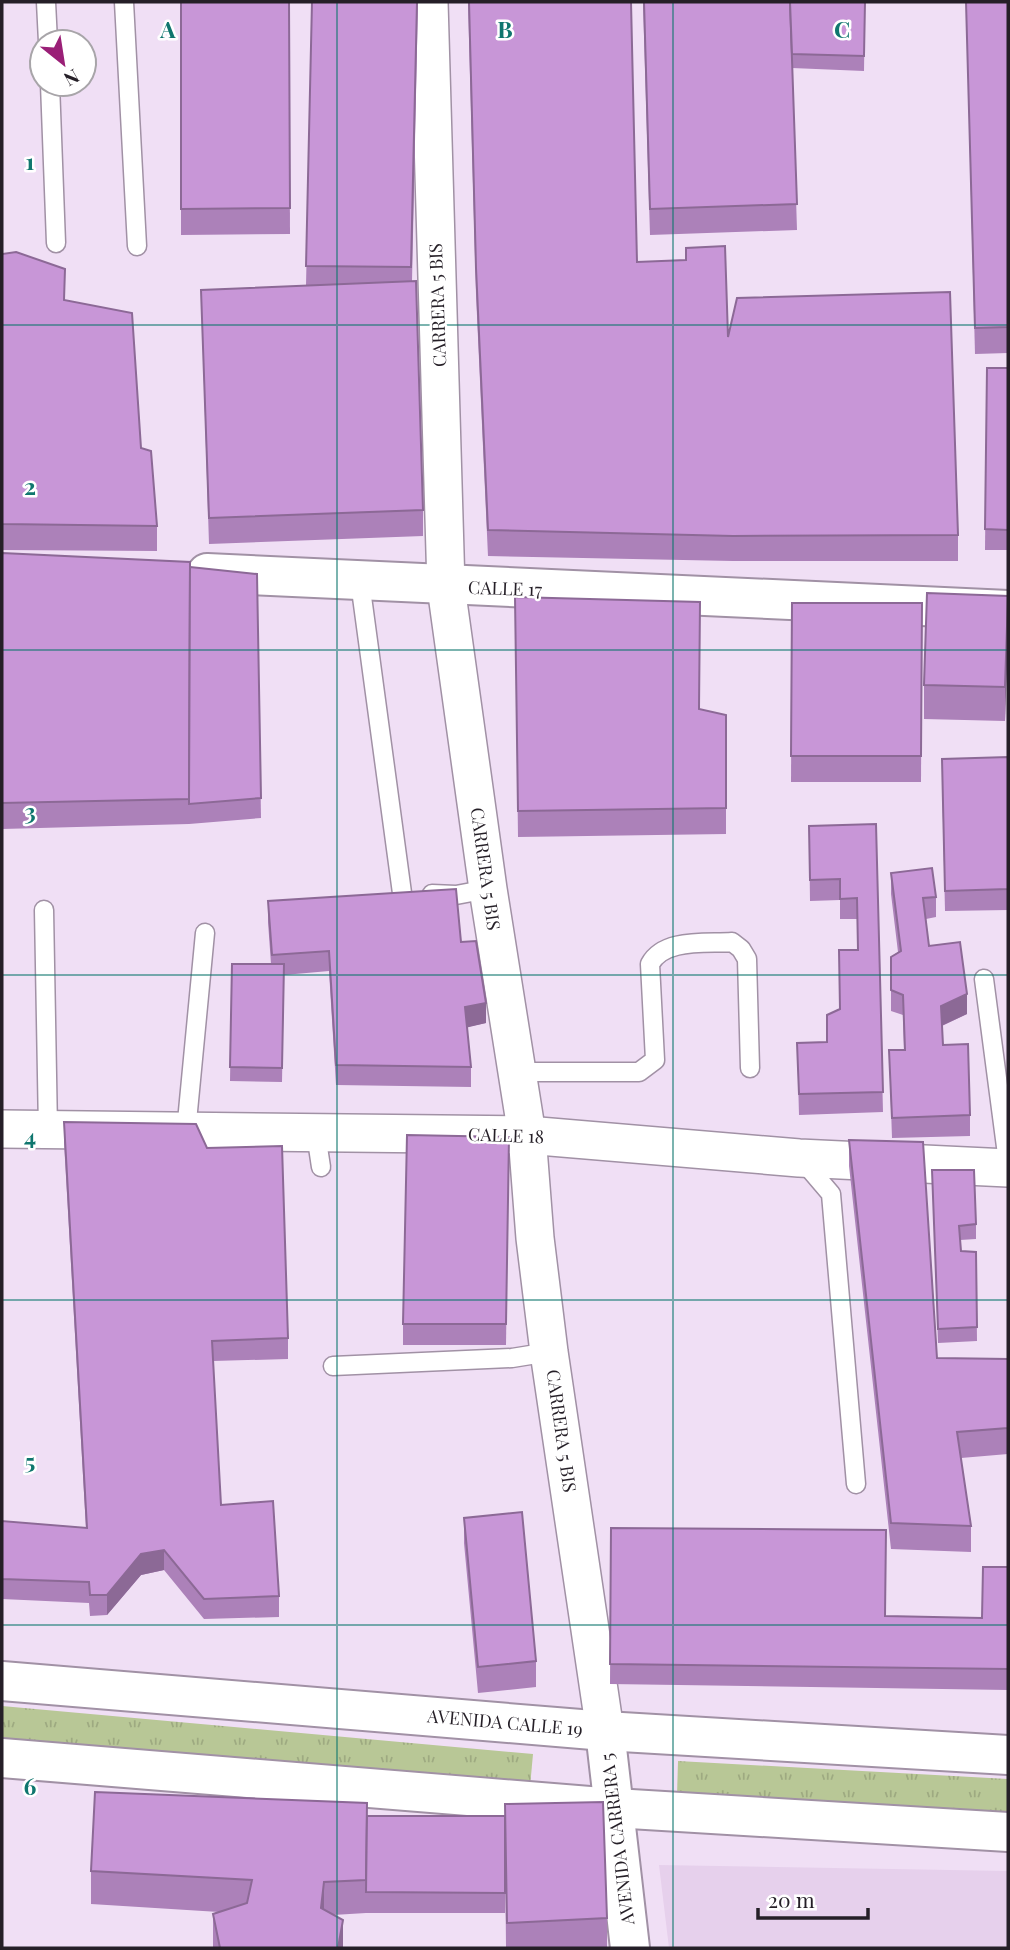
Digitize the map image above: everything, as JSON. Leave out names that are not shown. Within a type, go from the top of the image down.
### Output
[{"type":"main road","name":"CALLE 17","points":[[167,571],[446,587],[1008,610]]},
{"type":"main road","name":"AVENIDA CALLE 19","points":[[2,1681],[605,1731],[1008,1755]]},
{"type":"main road","name":"AVENIDA CARRERA 5","points":[[605,1731],[630,1948]]},
{"type":"main road","points":[[2,1758],[614,1808],[1008,1832]]},
{"type":"street","name":"CARRERA 5 BIS","points":[[429,2],[446,587],[488,889],[527,1135],[535,1238],[549,1352],[605,1731]]},
{"type":"street","name":"CALLE 18","points":[[2,1129],[186,1132],[319,1151],[527,1135],[799,1158],[1008,1168]]},
{"type":"lane","points":[[46,2],[47,28]]},
{"type":"lane","points":[[124,2],[137,246]]},
{"type":"lane","points":[[51,98],[56,243]]},
{"type":"lane","points":[[360,582],[396,894],[456,895],[488,889]]},
{"type":"lane","points":[[44,910],[48,1130]]},
{"type":"lane","points":[[186,1132],[205,933]]},
{"type":"lane","points":[[516,1073],[639,1072],[648,1067],[655,1060],[650,964],[656,952],[668,947],[732,942],[741,949],[747,959],[750,1068]]},
{"type":"lane","points":[[984,979],[1008,1162]]},
{"type":"lane","points":[[799,1158],[831,1194],[856,1484]]},
{"type":"lane","points":[[333,1366],[512,1357],[549,1352]]},
{"type":"shaded area","points":[[659,1865],[1008,1871],[1008,1948],[669,1948]]},
{"type":"green space","points":[[2,1706],[533,1754],[530,1787],[2,1740]]},
{"type":"green space","points":[[678,1761],[1008,1779],[1008,1812],[677,1796]]},
{"type":"building","points":[[181,2],[289,2],[290,208],[181,209]]},
{"type":"building","points":[[312,2],[417,2],[411,267],[306,266]]},
{"type":"building","points":[[469,2],[631,2],[637,262],[686,260],[686,248],[725,246],[728,337],[737,298],[950,292],[958,535],[733,536],[488,530],[476,268]]},
{"type":"building","points":[[644,2],[790,2],[797,204],[650,209]]},
{"type":"building","points":[[790,2],[865,2],[864,56],[792,54]]},
{"type":"building","points":[[966,2],[1008,2],[1008,327],[975,328]]},
{"type":"building","points":[[16,252],[65,269],[64,300],[132,313],[141,448],[151,451],[157,526],[2,524],[2,254]]},
{"type":"building","points":[[416,281],[423,510],[209,518],[201,290]]},
{"type":"building","points":[[987,368],[1008,368],[1008,530],[985,529]]},
{"type":"building","points":[[2,553],[190,562],[189,799],[2,803]]},
{"type":"building","points":[[190,567],[257,574],[261,798],[189,804]]},
{"type":"building","points":[[927,593],[1008,596],[1005,687],[924,685]]},
{"type":"building","points":[[515,597],[700,602],[699,709],[726,715],[726,808],[518,811]]},
{"type":"building","points":[[792,603],[922,603],[921,756],[791,756]]},
{"type":"building","points":[[1008,757],[1008,889],[945,891],[942,759]]},
{"type":"building","points":[[876,824],[883,1092],[799,1094],[797,1043],[827,1042],[827,1015],[840,1009],[839,950],[858,950],[857,898],[840,899],[840,879],[810,880],[809,826]]},
{"type":"building","points":[[932,868],[936,897],[923,898],[929,946],[960,942],[967,994],[941,1006],[943,1045],[968,1044],[970,1115],[892,1118],[889,1050],[905,1050],[903,995],[891,990],[891,957],[901,951],[891,873]]},
{"type":"building","points":[[456,889],[461,942],[476,941],[486,1003],[465,1007],[471,1067],[336,1065],[329,951],[272,955],[268,901]]},
{"type":"building","points":[[232,964],[284,964],[282,1068],[230,1067]]},
{"type":"building","points":[[64,1122],[196,1124],[207,1148],[282,1146],[288,1338],[212,1341],[221,1505],[273,1501],[279,1596],[204,1599],[164,1550],[141,1554],[107,1595],[90,1595],[89,1582],[2,1579],[2,1521],[87,1528]]},
{"type":"building","points":[[407,1135],[509,1137],[506,1324],[403,1324]]},
{"type":"building","points":[[849,1140],[923,1142],[937,1358],[1008,1359],[1008,1428],[957,1432],[971,1526],[891,1523]]},
{"type":"building","points":[[932,1170],[974,1170],[976,1224],[959,1226],[961,1251],[976,1252],[977,1327],[938,1329]]},
{"type":"building","points":[[522,1512],[536,1661],[478,1667],[464,1518]]},
{"type":"building","points":[[611,1528],[886,1530],[885,1616],[982,1618],[983,1567],[1008,1567],[1008,1669],[610,1664]]},
{"type":"building","points":[[95,1792],[367,1803],[366,1880],[324,1882],[321,1908],[343,1920],[338,1948],[220,1948],[213,1914],[247,1903],[252,1880],[91,1871]]},
{"type":"building","points":[[603,1802],[607,1918],[507,1923],[505,1804]]},
{"type":"building","points":[[367,1816],[505,1816],[505,1893],[366,1892]]}]
